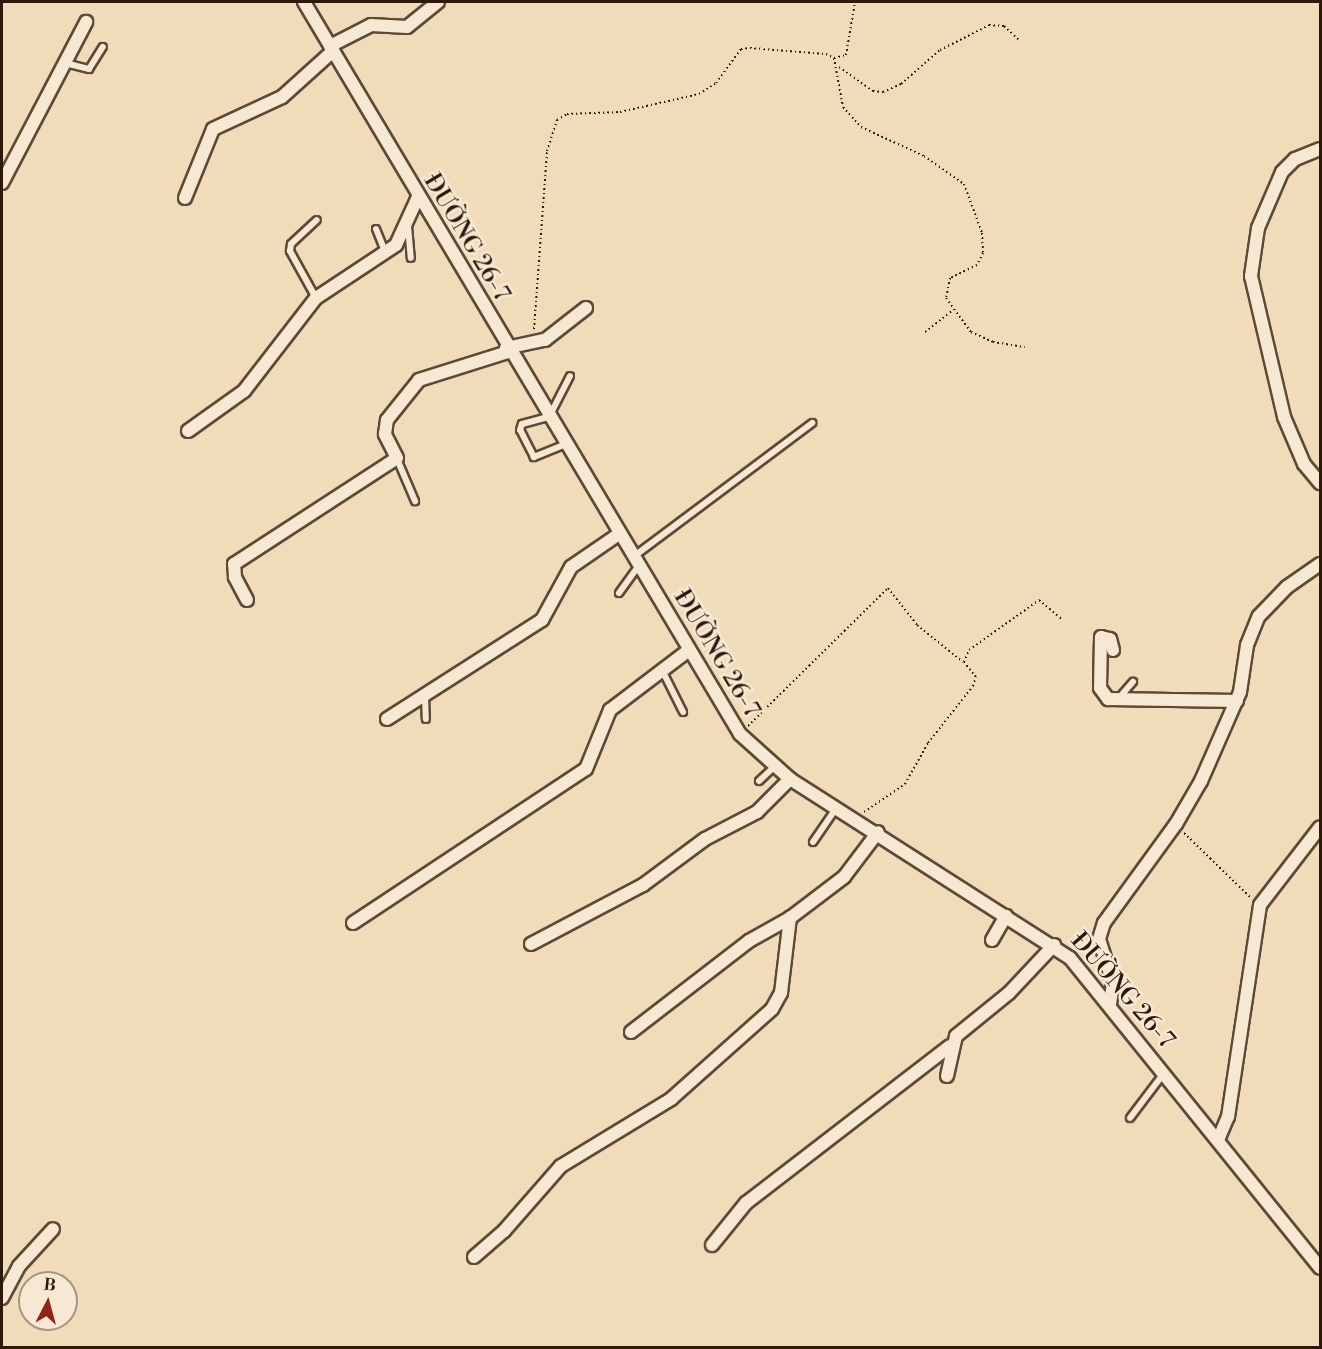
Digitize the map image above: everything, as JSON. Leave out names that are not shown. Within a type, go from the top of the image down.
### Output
[{"type":"street","points":[[185,198],[213,129],[282,97],[332,48],[371,25],[407,27],[438,2]]},
{"type":"street","name":"ĐƯỜNG 26-7","points":[[308,3],[507,350],[740,734],[774,767],[790,778],[1054,945],[1110,1004],[1320,1268]]},
{"type":"street","points":[[2,183],[86,22]]},
{"type":"street","points":[[1320,149],[1295,159],[1282,172],[1258,228],[1251,276],[1284,417],[1304,464],[1320,483]]},
{"type":"street","points":[[188,431],[244,391],[289,327],[316,298],[386,254],[408,223],[418,197]]},
{"type":"street","points":[[247,600],[235,577],[234,564],[397,458],[386,434],[387,420],[419,380],[507,350],[533,344],[554,334],[586,308]]},
{"type":"street","points":[[387,719],[542,620],[571,567],[619,534]]},
{"type":"street","points":[[1110,1004],[1113,983],[1100,951],[1102,928],[1176,824],[1237,701],[1247,645],[1259,616],[1287,587],[1320,564]]},
{"type":"street","points":[[1113,650],[1110,639],[1101,637],[1100,688],[1103,696],[1117,699],[1237,701]]},
{"type":"street","points":[[353,923],[580,773],[610,710],[688,650]]},
{"type":"street","points":[[531,944],[643,885],[705,839],[757,812],[790,778]]},
{"type":"street","points":[[1218,1140],[1228,1117],[1260,905],[1320,827]]},
{"type":"street","points":[[632,1032],[748,941],[790,918],[844,877],[878,832]]},
{"type":"street","points":[[992,940],[1006,916]]},
{"type":"street","points":[[474,1257],[504,1232],[561,1166],[671,1099],[772,1009],[781,993],[790,918]]},
{"type":"street","points":[[712,1245],[746,1203],[950,1046],[1054,945]]},
{"type":"street","points":[[946,1076],[950,1046]]},
{"type":"street","points":[[2,1298],[19,1266],[53,1229]]},
{"type":"lane","points":[[65,63],[89,69],[104,47]]},
{"type":"lane","points":[[316,298],[290,251],[291,244],[317,220]]},
{"type":"lane","points":[[408,223],[411,258]]},
{"type":"lane","points":[[375,230],[386,254]]},
{"type":"lane","points":[[566,444],[534,457],[530,453],[522,424],[549,417],[570,376]]},
{"type":"lane","points":[[619,593],[635,562],[812,423]]},
{"type":"lane","points":[[397,458],[415,501]]},
{"type":"lane","points":[[662,669],[683,712]]},
{"type":"lane","points":[[1117,699],[1133,682]]},
{"type":"lane","points":[[425,696],[426,719]]},
{"type":"lane","points":[[759,781],[774,767]]},
{"type":"lane","points":[[813,842],[837,806]]},
{"type":"lane","points":[[1130,1118],[1165,1072]]},
{"type":"path","points":[[834,58],[846,55],[855,2]]},
{"type":"path","points":[[839,67],[873,91],[883,92],[901,84],[940,50],[989,25],[1005,26],[1020,41]]},
{"type":"path","points":[[533,344],[547,151],[557,120],[567,114],[620,112],[699,94],[716,84],[741,49],[826,54],[834,58],[839,67],[843,107],[861,128],[924,156],[968,190],[982,233],[983,253],[977,265],[950,278],[946,298],[953,310],[982,338],[1025,347]]},
{"type":"path","points":[[925,332],[953,310]]},
{"type":"path","points":[[740,734],[888,588],[917,625],[964,662],[976,678],[974,686],[928,743],[905,784],[879,798],[858,819]]},
{"type":"path","points":[[964,662],[969,650],[1011,624],[1035,601],[1043,601],[1064,620]]},
{"type":"path","points":[[1176,824],[1260,905]]}]
